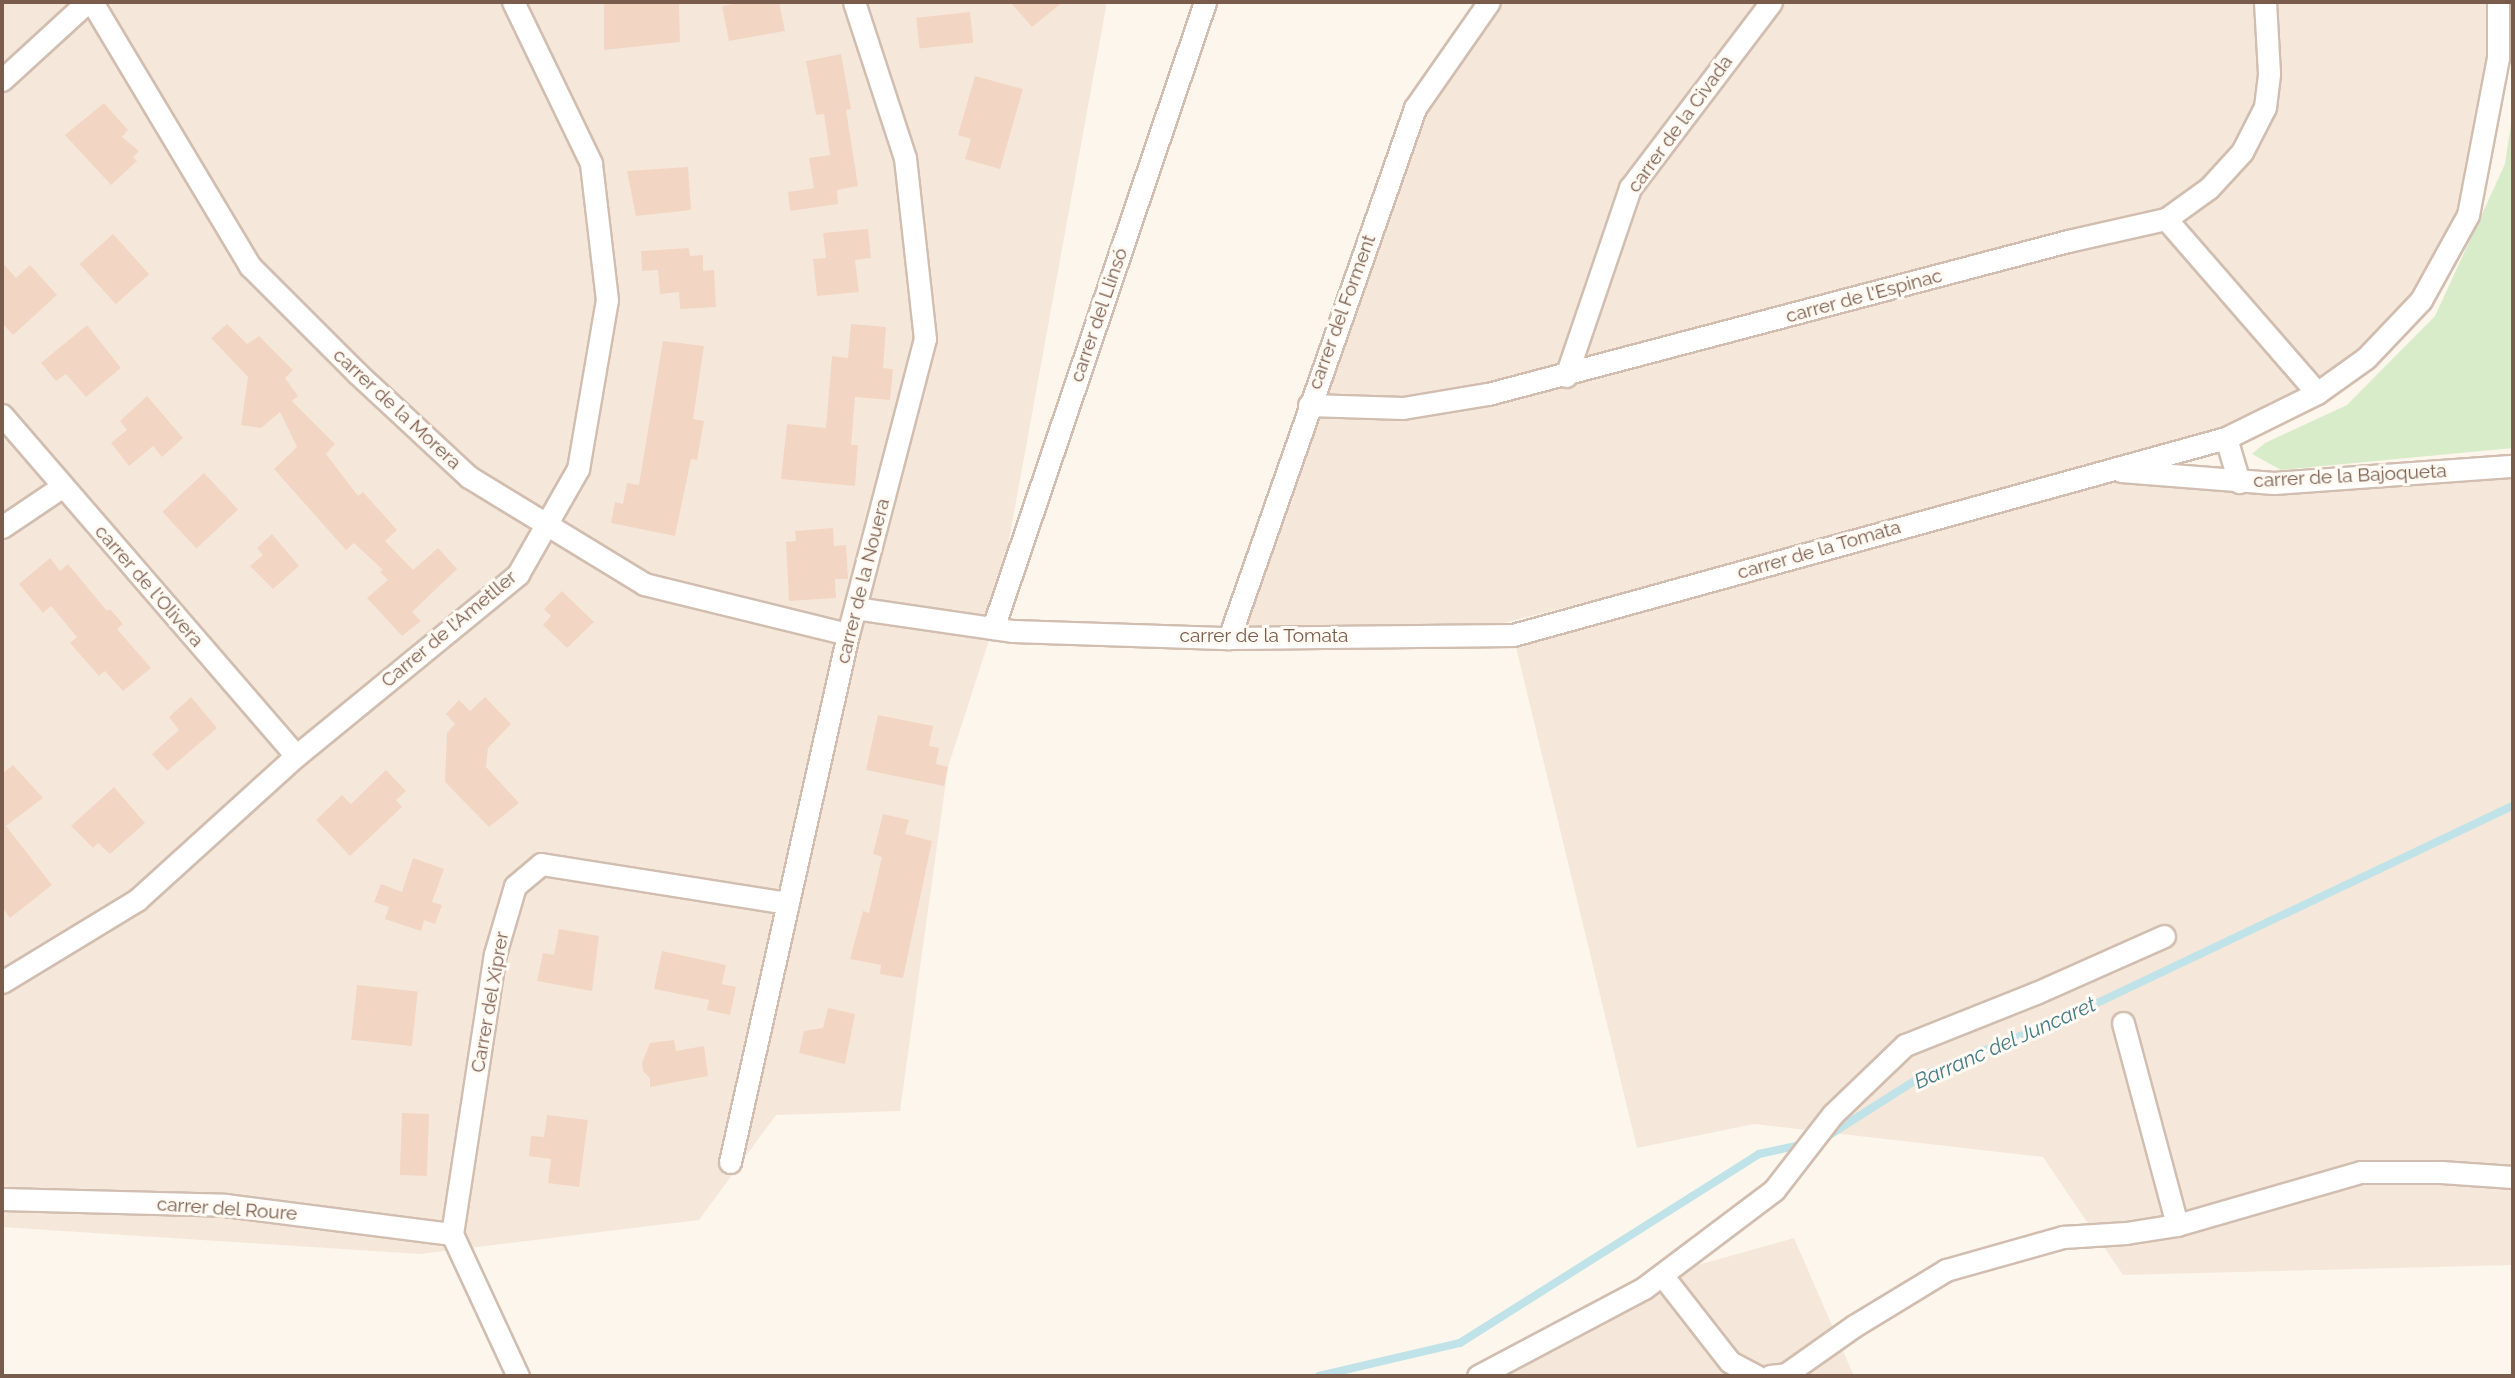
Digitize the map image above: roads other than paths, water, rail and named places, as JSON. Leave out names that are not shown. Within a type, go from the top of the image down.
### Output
[{"type":"street","points":[[2,80],[90,2]]},
{"type":"street","name":"carrer de la Morera","points":[[90,2],[250,266],[357,373],[469,477],[645,584],[848,634]]},
{"type":"street","name":"Carrer de l'Ametller","points":[[2,982],[137,900],[296,756],[517,574],[578,469],[607,300],[591,163],[513,2]]},
{"type":"street","name":"carrer de la Nouera","points":[[730,1161],[848,634],[925,339],[905,158],[854,2]]},
{"type":"street","name":"carrer del Llinsó","points":[[993,628],[1205,2]]},
{"type":"street","name":"carrer del Forment","points":[[1229,638],[1415,108],[1489,2]]},
{"type":"street","name":"carrer de la Civada","points":[[1566,376],[1630,188],[1771,2]]},
{"type":"street","name":"carrer de l'Espinac","points":[[1309,405],[1404,408],[1489,394],[1566,376],[2068,241],[2166,219],[2209,188],[2242,152],[2265,107],[2269,73],[2265,2]]},
{"type":"street","name":"carrer de la Tomata","points":[[855,608],[993,628],[1229,638],[1513,635],[2226,438],[2317,393],[2366,358],[2421,300],[2468,215],[2497,58],[2498,2]]},
{"type":"street","points":[[2166,219],[2317,393]]},
{"type":"street","name":"carrer de l'Olivera","points":[[2,415],[296,756]]},
{"type":"street","points":[[2226,438],[2239,482]]},
{"type":"street","name":"carrer de la Bajoqueta","points":[[2104,470],[2274,483],[2513,466]]},
{"type":"street","points":[[2,527],[63,486]]},
{"type":"street","name":"Carrer del Xiprer","points":[[452,1234],[495,954],[515,886],[541,864],[788,903]]},
{"type":"street","points":[[1478,1376],[1644,1288],[1774,1190],[1833,1114],[1905,1045],[2036,993],[2164,936]]},
{"type":"street","points":[[2123,1023],[2177,1225]]},
{"type":"street","points":[[1770,1376],[1786,1374],[1854,1326],[1946,1270],[2063,1237],[2126,1233],[2177,1225],[2361,1172],[2441,1172],[2513,1177]]},
{"type":"street","name":"carrer del Roure","points":[[2,1199],[225,1205],[452,1234]]},
{"type":"street","points":[[452,1234],[518,1376]]},
{"type":"street","points":[[1662,1275],[1730,1362],[1756,1376]]},
{"type":"waterway","name":"Barranc del Juncaret","points":[[1823,1139],[1924,1075],[2074,1014],[2513,806]]},
{"type":"waterway","name":"Barranc del Juncaret","points":[[1319,1376],[1460,1343],[1759,1154],[1804,1144]]}]
